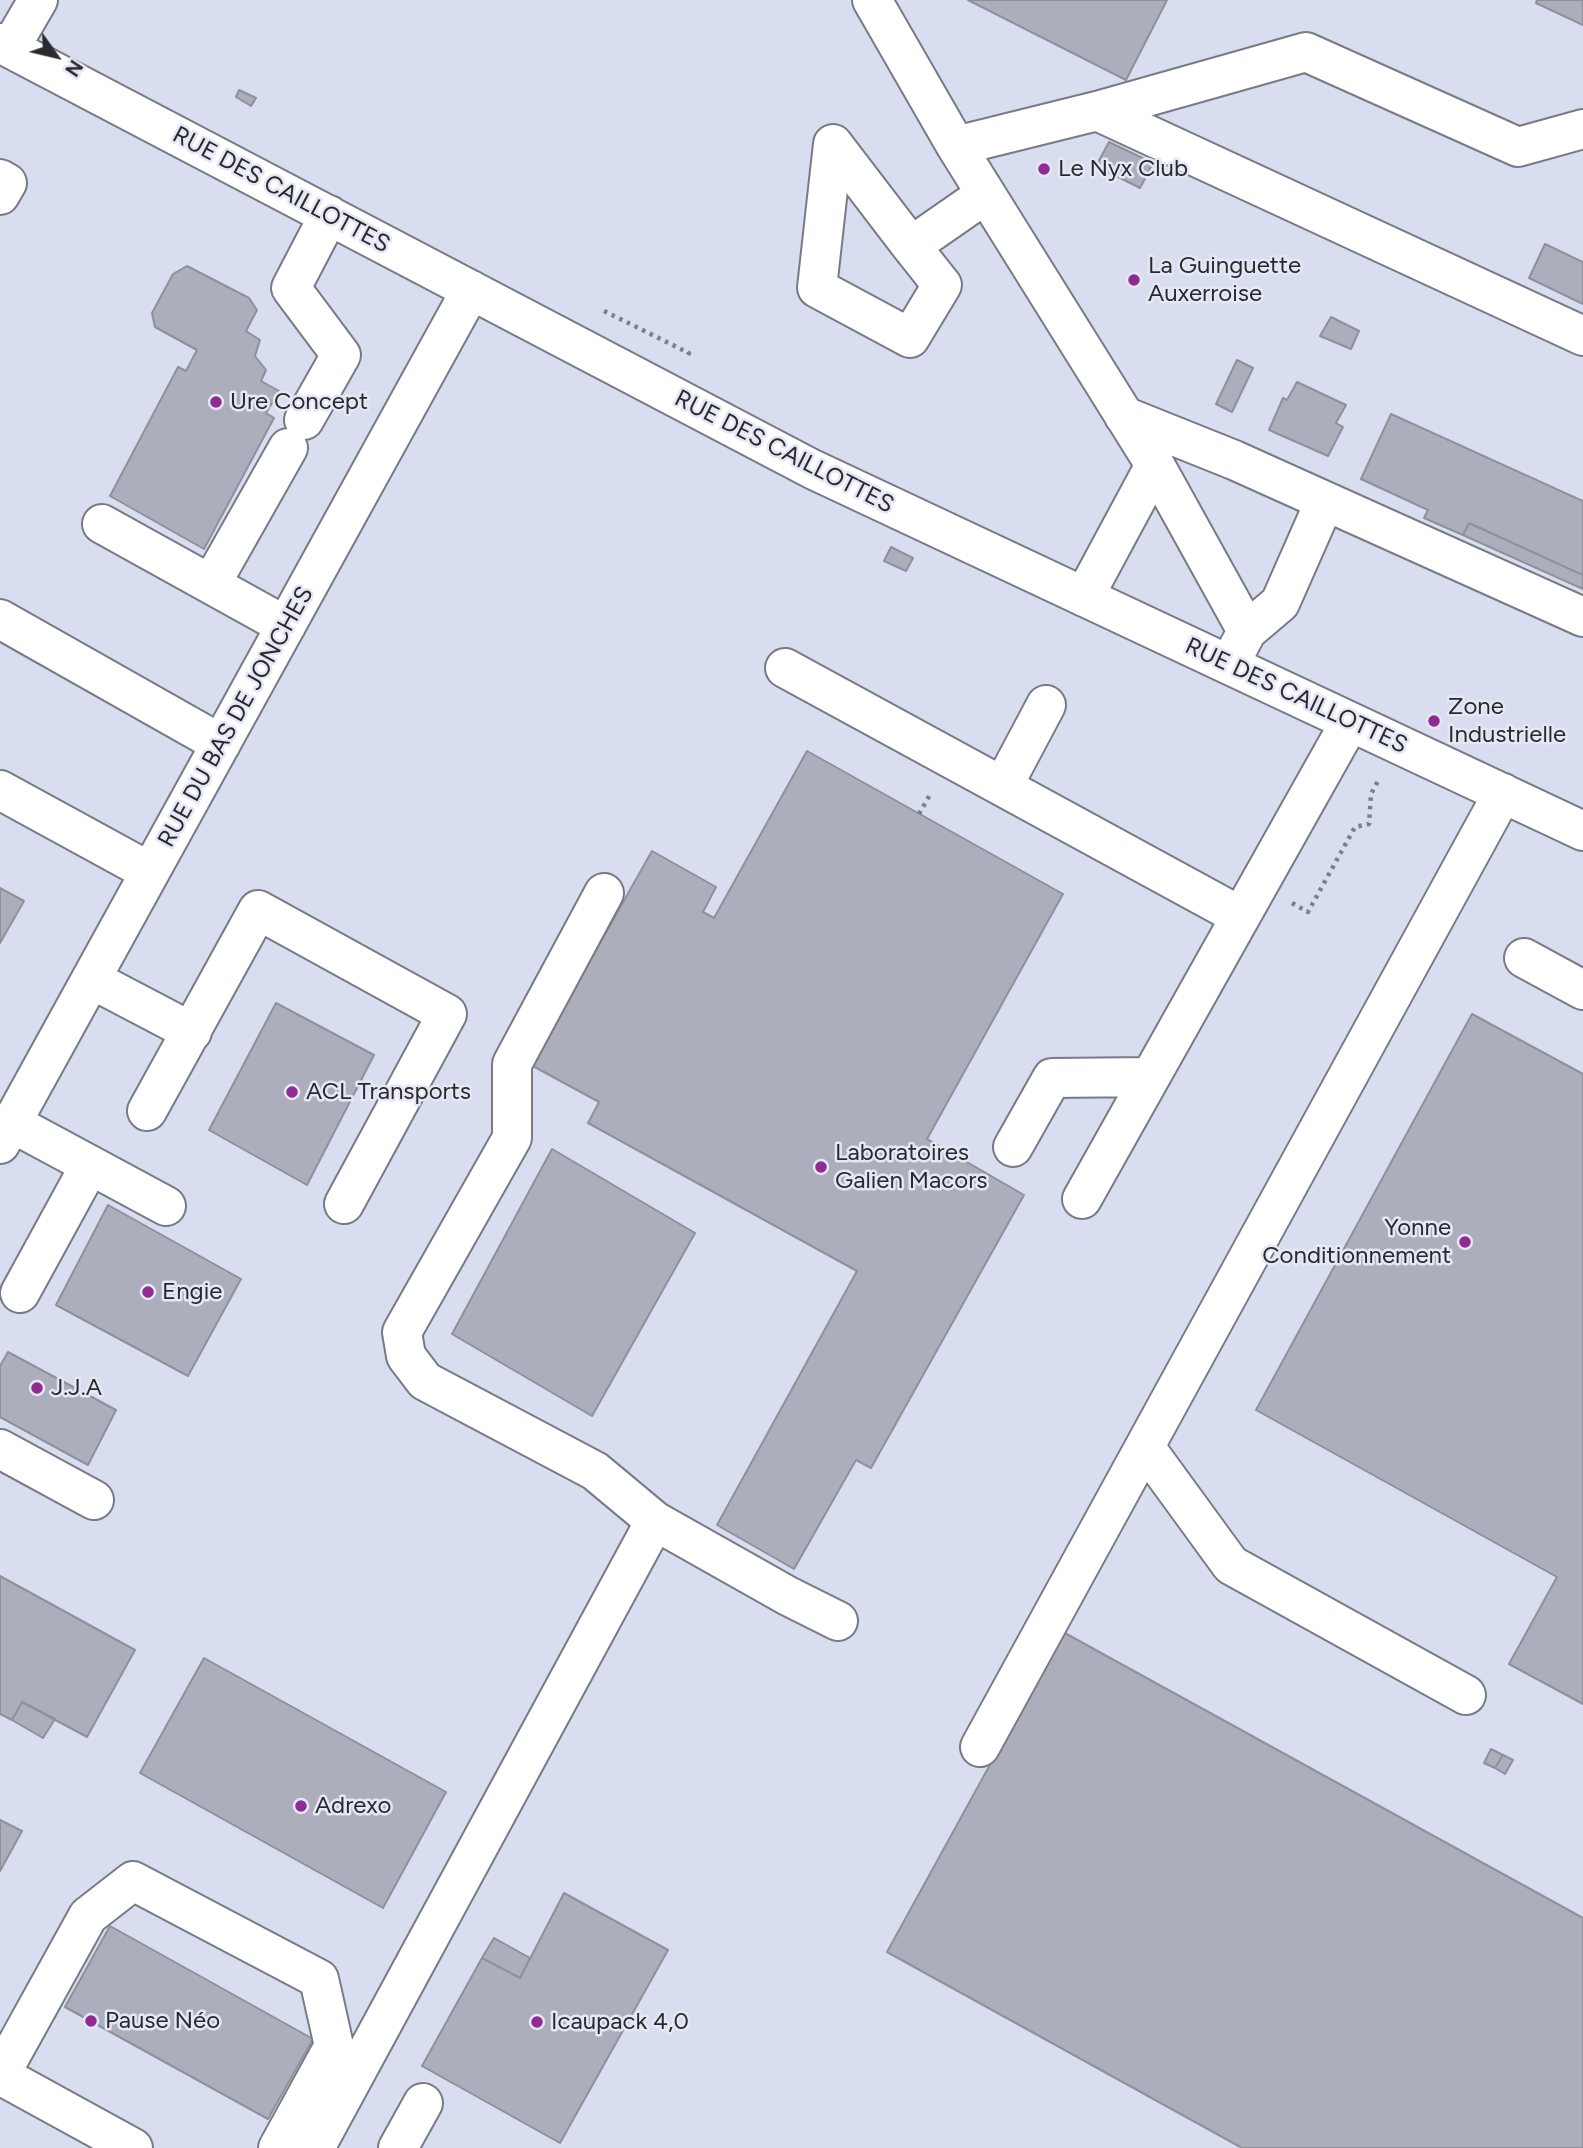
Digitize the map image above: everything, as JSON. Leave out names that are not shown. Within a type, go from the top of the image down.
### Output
[{"type":"street","points":[[5,46],[38,0]]},
{"type":"street","points":[[872,0],[956,146],[1154,465],[1247,631]]},
{"type":"street","name":"RUE DES CAILLOTTES","points":[[5,46],[812,469],[1583,831]]},
{"type":"street","points":[[956,146],[1097,111],[1306,51],[1518,147],[1583,129]]},
{"type":"street","points":[[1097,111],[1583,336]]},
{"type":"street","points":[[833,145],[911,246],[942,285],[910,338],[817,288],[833,145]]},
{"type":"street","points":[[0,179],[7,183],[0,195]]},
{"type":"street","points":[[911,246],[986,194]]},
{"type":"street","points":[[211,584],[341,355],[291,288],[329,215]]},
{"type":"street","name":"RUE DU BAS DE JONCHES","points":[[6,1134],[471,290]]},
{"type":"street","points":[[1124,416],[1325,501],[1583,617]]},
{"type":"street","points":[[1084,597],[1154,465]]},
{"type":"street","points":[[1229,665],[1247,631],[1280,603],[1325,501]]},
{"type":"street","points":[[102,524],[286,626]]},
{"type":"street","points":[[0,620],[221,744]]},
{"type":"street","points":[[785,668],[1240,916]]},
{"type":"street","points":[[1003,786],[1046,705]]},
{"type":"street","points":[[1082,1199],[1350,722]]},
{"type":"street","points":[[0,790],[150,872]]},
{"type":"street","points":[[980,1747],[1503,793]]},
{"type":"street","points":[[604,893],[512,1064],[512,1138],[402,1332],[406,1356],[425,1381],[595,1471],[655,1521],[838,1621]]},
{"type":"street","points":[[147,1111],[258,910],[447,1014],[344,1204]]},
{"type":"street","points":[[1524,958],[1583,990]]},
{"type":"street","points":[[91,979],[192,1032]]},
{"type":"street","points":[[1013,1147],[1052,1078],[1150,1077]]},
{"type":"street","points":[[6,1134],[90,1165],[166,1206]]},
{"type":"street","points":[[20,1293],[90,1165]]},
{"type":"street","points":[[1145,1447],[1231,1564],[1466,1695]]},
{"type":"street","points":[[0,1449],[94,1500]]},
{"type":"street","points":[[315,2148],[655,1521]]},
{"type":"street","points":[[125,2146],[0,2075],[88,1916],[133,1881],[318,1979],[334,2046],[278,2148]]},
{"type":"street","points":[[398,2148],[423,2103]]},
{"type":"path","points":[[1283,899],[1308,912],[1354,827],[1369,824],[1371,794],[1379,778]]},
{"type":"shaded area","points":[[0,0],[1583,0],[1583,2148],[0,2148]]},
{"type":"building","points":[[968,0],[1167,0],[1126,80]]},
{"type":"building","points":[[1537,0],[1583,0],[1583,25],[1536,3]]},
{"type":"building","points":[[239,90],[256,98],[251,106],[236,97]]},
{"type":"building","points":[[1109,142],[1153,163],[1140,188],[1096,166]]},
{"type":"building","points":[[1545,244],[1583,262],[1583,304],[1529,278]]},
{"type":"building","name":"Ure Concept","points":[[187,266],[249,298],[257,310],[246,331],[260,340],[255,356],[266,370],[261,381],[279,391],[266,413],[274,418],[204,549],[110,496],[178,367],[186,371],[197,350],[155,327],[152,313],[173,274]]},
{"type":"building","points":[[1331,317],[1359,331],[1351,349],[1320,336]]},
{"type":"building","points":[[1237,360],[1253,368],[1232,412],[1216,404]]},
{"type":"building","points":[[1297,382],[1346,405],[1336,423],[1343,427],[1328,456],[1269,430],[1283,398],[1287,400]]},
{"type":"building","points":[[1391,414],[1583,501],[1583,575],[1469,523],[1463,535],[1424,518],[1428,510],[1361,479]]},
{"type":"building","points":[[1469,523],[1583,575],[1583,589],[1463,535]]},
{"type":"building","points":[[891,547],[913,558],[906,571],[884,561]]},
{"type":"building","name":"Laboratoires Galien Macors","points":[[807,751],[1063,894],[927,1139],[1024,1195],[871,1468],[856,1460],[794,1569],[717,1525],[857,1271],[588,1123],[599,1102],[531,1065],[652,851],[716,887],[703,912],[714,918]]},
{"type":"building","points":[[0,888],[24,901],[0,943]]},
{"type":"building","name":"ACL Transports","points":[[276,1003],[374,1055],[307,1185],[209,1130]]},
{"type":"building","name":"Yonne Conditionnement","points":[[1472,1014],[1583,1074],[1583,1704],[1509,1664],[1557,1577],[1256,1410]]},
{"type":"building","points":[[552,1149],[695,1233],[592,1416],[452,1334]]},
{"type":"building","name":"Engie","points":[[108,1205],[241,1279],[188,1376],[56,1305]]},
{"type":"building","name":"J.J.A","points":[[8,1352],[116,1410],[88,1465],[0,1417],[0,1366]]},
{"type":"building","points":[[0,1576],[135,1650],[87,1737],[22,1702],[12,1720],[0,1714]]},
{"type":"building","points":[[1063,1632],[1583,1918],[1583,2148],[1242,2148],[887,1952]]},
{"type":"building","points":[[204,1658],[446,1792],[383,1908],[140,1773]]},
{"type":"building","points":[[22,1702],[55,1719],[43,1738],[12,1720]]},
{"type":"building","points":[[1491,1749],[1503,1755],[1495,1768],[1484,1763]]},
{"type":"building","points":[[1503,1755],[1513,1760],[1505,1774],[1495,1768]]},
{"type":"building","points":[[0,1820],[22,1831],[0,1871]]},
{"type":"building","name":"Icaupack 4,0","points":[[564,1893],[668,1950],[560,2143],[422,2066],[482,1958],[520,1978]]},
{"type":"building","points":[[110,1926],[313,2039],[268,2119],[65,2007]]},
{"type":"building","points":[[494,1938],[530,1958],[520,1978],[482,1958]]},
{"type":"place","name":"Le Nyx Club","points":[[1044,169]]},
{"type":"place","name":"La Guinguette Auxerroise","points":[[1134,280]]},
{"type":"place","name":"Ure Concept","points":[[216,402]]},
{"type":"place","name":"Zone Industrielle","points":[[1434,721]]},
{"type":"place","name":"ACL Transports","points":[[292,1092]]},
{"type":"place","name":"Laboratoires Galien Macors","points":[[821,1167]]},
{"type":"place","name":"Yonne Conditionnement","points":[[1465,1242]]},
{"type":"place","name":"Engie","points":[[148,1292]]},
{"type":"place","name":"J.J.A","points":[[37,1388]]},
{"type":"place","name":"Adrexo","points":[[301,1806]]},
{"type":"place","name":"Pause Néo","points":[[91,2021]]},
{"type":"place","name":"Icaupack 4,0","points":[[537,2022]]}]
